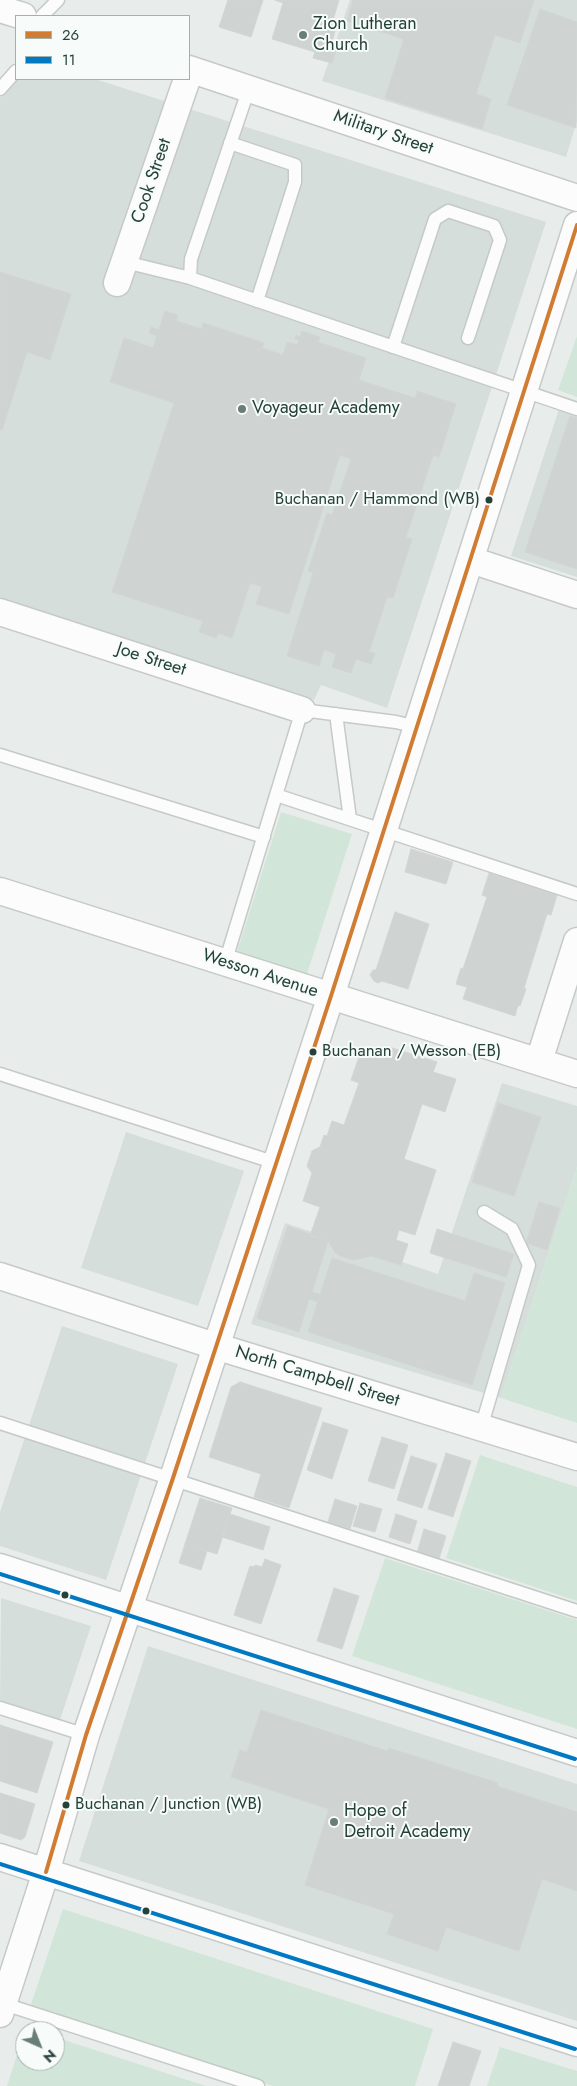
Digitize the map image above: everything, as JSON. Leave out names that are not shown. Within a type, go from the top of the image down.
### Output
[{"type":"street","points":[[0,9],[20,15]]},
{"type":"street","name":"Military Street","points":[[190,73],[249,88],[577,198]]},
{"type":"street","name":"Cook Street","points":[[121,272],[185,80]]},
{"type":"street","points":[[1,2007],[46,1872],[86,1735],[173,1478],[276,1163],[577,225]]},
{"type":"street","points":[[471,560],[577,595]]},
{"type":"street","name":"Joe Street","points":[[0,612],[302,710]]},
{"type":"street","name":"Wesson Avenue","points":[[0,891],[577,1074]]},
{"type":"street","points":[[538,1062],[577,941]]},
{"type":"street","name":"North Campbell Street","points":[[0,1276],[215,1346],[577,1457]]},
{"type":"street","points":[[0,1567],[577,1753]]},
{"type":"street","points":[[0,1857],[577,2043]]},
{"type":"lane","points":[[43,15],[58,0]]},
{"type":"lane","points":[[0,89],[15,72]]},
{"type":"lane","points":[[190,278],[191,259],[249,88]]},
{"type":"lane","points":[[230,142],[295,165],[295,182],[257,301]]},
{"type":"lane","points":[[393,347],[435,219],[448,211],[494,226],[500,240],[468,338]]},
{"type":"lane","points":[[121,272],[190,278],[524,393],[577,409]]},
{"type":"lane","points":[[226,963],[302,710],[396,722],[417,727]]},
{"type":"lane","points":[[336,714],[350,819]]},
{"type":"lane","points":[[0,755],[264,837]]},
{"type":"lane","points":[[276,795],[577,894]]},
{"type":"lane","points":[[0,1074],[276,1163]]},
{"type":"lane","points":[[481,1428],[529,1265],[512,1229],[484,1212]]},
{"type":"lane","points":[[0,1423],[577,1611]]},
{"type":"lane","points":[[0,1708],[86,1735]]},
{"type":"lane","points":[[1,2007],[258,2086]]},
{"type":"shaded area","points":[[350,0],[577,0],[577,121],[566,157],[322,81]]},
{"type":"shaded area","name":"Voyageur Academy","points":[[17,80],[98,80],[546,222],[387,708],[321,685],[314,700],[0,597],[0,98]]},
{"type":"shaded area","points":[[559,409],[577,415],[577,577],[511,556]]},
{"type":"shaded area","points":[[502,1083],[577,1106],[577,1167],[501,1398],[251,1324],[285,1223],[438,1274]]},
{"type":"shaded area","points":[[126,1132],[244,1171],[198,1306],[81,1268]]},
{"type":"shaded area","points":[[62,1326],[178,1364],[106,1580],[0,1546],[0,1512]]},
{"type":"shaded area","points":[[1,1598],[91,1626],[59,1723],[0,1704]]},
{"type":"shaded area","name":"Hope of Detroit Academy","points":[[148,1646],[577,1784],[577,2021],[79,1861]]},
{"type":"green space","points":[[577,336],[577,397],[558,390]]},
{"type":"green space","points":[[281,812],[352,834],[306,977],[236,955]]},
{"type":"green space","points":[[577,1167],[577,1423],[501,1398]]},
{"type":"green space","points":[[480,1455],[577,1487],[577,1601],[446,1558]]},
{"type":"green space","points":[[385,1558],[577,1620],[577,1729],[352,1656]]},
{"type":"green space","points":[[63,1909],[433,2029],[415,2086],[273,2086],[30,2007]]},
{"type":"green space","points":[[65,2040],[206,2086],[7,2086],[15,2061],[15,2071],[65,2071]]},
{"type":"green space","points":[[500,2047],[577,2071],[577,2086],[487,2086]]},
{"type":"building","points":[[228,0],[263,0],[251,37],[219,27]]},
{"type":"building","name":"Zion Lutheran Church","points":[[275,0],[339,0],[330,30],[335,31],[332,42],[338,44],[332,63],[313,58],[315,52],[272,39],[283,3]]},
{"type":"building","points":[[353,0],[534,0],[520,43],[495,35],[476,94],[491,99],[482,129],[385,98],[404,39],[347,21]]},
{"type":"building","points":[[540,9],[577,22],[576,128],[507,105]]},
{"type":"building","points":[[0,272],[71,294],[50,360],[27,352],[2,430],[0,430]]},
{"type":"building","points":[[165,311],[178,315],[176,321],[202,329],[203,323],[264,343],[262,348],[283,355],[287,342],[297,345],[299,340],[295,339],[296,335],[300,337],[302,331],[320,337],[318,342],[366,358],[359,380],[415,398],[417,391],[456,404],[439,457],[433,455],[406,537],[412,539],[393,598],[387,597],[369,652],[375,653],[371,664],[356,659],[351,673],[332,667],[336,654],[324,650],[319,666],[287,656],[313,573],[308,571],[327,513],[332,515],[351,459],[340,455],[289,614],[256,604],[262,587],[250,583],[232,638],[218,633],[216,638],[199,632],[203,621],[112,592],[174,403],[110,382],[124,338],[153,348],[157,336],[149,333],[151,327],[159,330]]},
{"type":"building","points":[[570,416],[577,418],[577,569],[525,552]]},
{"type":"building","points":[[411,849],[453,862],[446,884],[405,872]]},
{"type":"building","points":[[489,873],[557,895],[551,915],[547,914],[524,988],[526,989],[515,1016],[463,999],[467,987],[456,984],[461,968],[463,969],[487,897],[482,895]]},
{"type":"building","points":[[395,912],[429,924],[408,989],[382,981],[378,983],[370,975],[373,970],[376,970]]},
{"type":"building","points":[[386,1046],[437,1062],[433,1072],[456,1079],[445,1112],[422,1104],[404,1159],[436,1170],[415,1235],[399,1230],[396,1240],[408,1244],[401,1265],[371,1256],[354,1260],[340,1256],[328,1241],[310,1236],[320,1207],[303,1201],[312,1173],[307,1166],[312,1151],[320,1147],[324,1135],[327,1136],[332,1121],[344,1125],[359,1083],[351,1080],[362,1048],[383,1055]]},
{"type":"building","points":[[498,1103],[541,1117],[514,1196],[472,1182]]},
{"type":"building","points":[[539,1202],[560,1208],[547,1250],[526,1243]]},
{"type":"building","points":[[288,1226],[328,1241],[312,1292],[320,1294],[318,1302],[309,1299],[299,1332],[257,1318]]},
{"type":"building","points":[[437,1229],[514,1254],[506,1277],[430,1253]]},
{"type":"building","points":[[332,1258],[465,1301],[474,1273],[505,1283],[472,1385],[308,1332]]},
{"type":"building","points":[[240,1382],[322,1408],[289,1508],[254,1497],[261,1474],[209,1457],[231,1387]]},
{"type":"building","points":[[323,1422],[348,1430],[332,1479],[307,1470]]},
{"type":"building","points":[[382,1437],[408,1445],[394,1489],[368,1481]]},
{"type":"building","points":[[446,1453],[471,1461],[453,1517],[428,1509]]},
{"type":"building","points":[[411,1456],[437,1464],[422,1508],[397,1500]]},
{"type":"building","points":[[200,1498],[232,1508],[217,1554],[185,1544]]},
{"type":"building","points":[[335,1499],[357,1506],[350,1529],[328,1522]]},
{"type":"building","points":[[360,1503],[382,1509],[375,1532],[353,1526]]},
{"type":"building","points":[[230,1514],[270,1527],[263,1550],[222,1537]]},
{"type":"building","points":[[396,1514],[417,1521],[410,1544],[389,1537]]},
{"type":"building","points":[[424,1529],[446,1536],[439,1559],[417,1553]]},
{"type":"building","points":[[185,1544],[207,1551],[201,1570],[179,1563]]},
{"type":"building","points":[[265,1559],[281,1565],[261,1624],[234,1615],[250,1566],[262,1567]]},
{"type":"building","points":[[334,1588],[359,1596],[342,1649],[317,1641]]},
{"type":"building","points":[[261,1710],[387,1751],[389,1748],[498,1783],[497,1786],[577,1812],[577,1891],[542,1879],[519,1951],[446,1927],[438,1951],[387,1934],[394,1914],[305,1885],[329,1809],[231,1777],[240,1750],[247,1752]]},
{"type":"building","points":[[0,1725],[53,1742],[37,1793],[0,1781]]},
{"type":"building","points":[[0,1793],[35,1804],[25,1837],[21,1840],[0,1833]]},
{"type":"building","points":[[453,2042],[481,2051],[469,2086],[438,2086]]},
{"type":"transit line","name":"26","points":[[46,1872],[86,1735],[173,1478],[331,996],[577,225]]},
{"type":"transit line","name":"11","points":[[0,1574],[575,1759]]},
{"type":"transit line","name":"11","points":[[0,1864],[575,2049]]},
{"type":"place","name":"Zion Lutheran Church","points":[[303,35]]},
{"type":"place","name":"Voyageur Academy","points":[[242,409]]},
{"type":"place","name":"Buchanan / Hammond (WB)","points":[[489,500]]},
{"type":"place","name":"Buchanan / Wesson (EB)","points":[[313,1052]]},
{"type":"place","name":"Buchanan / Junction (WB)","points":[[66,1805]]},
{"type":"place","name":"Hope of Detroit Academy","points":[[334,1822]]}]
